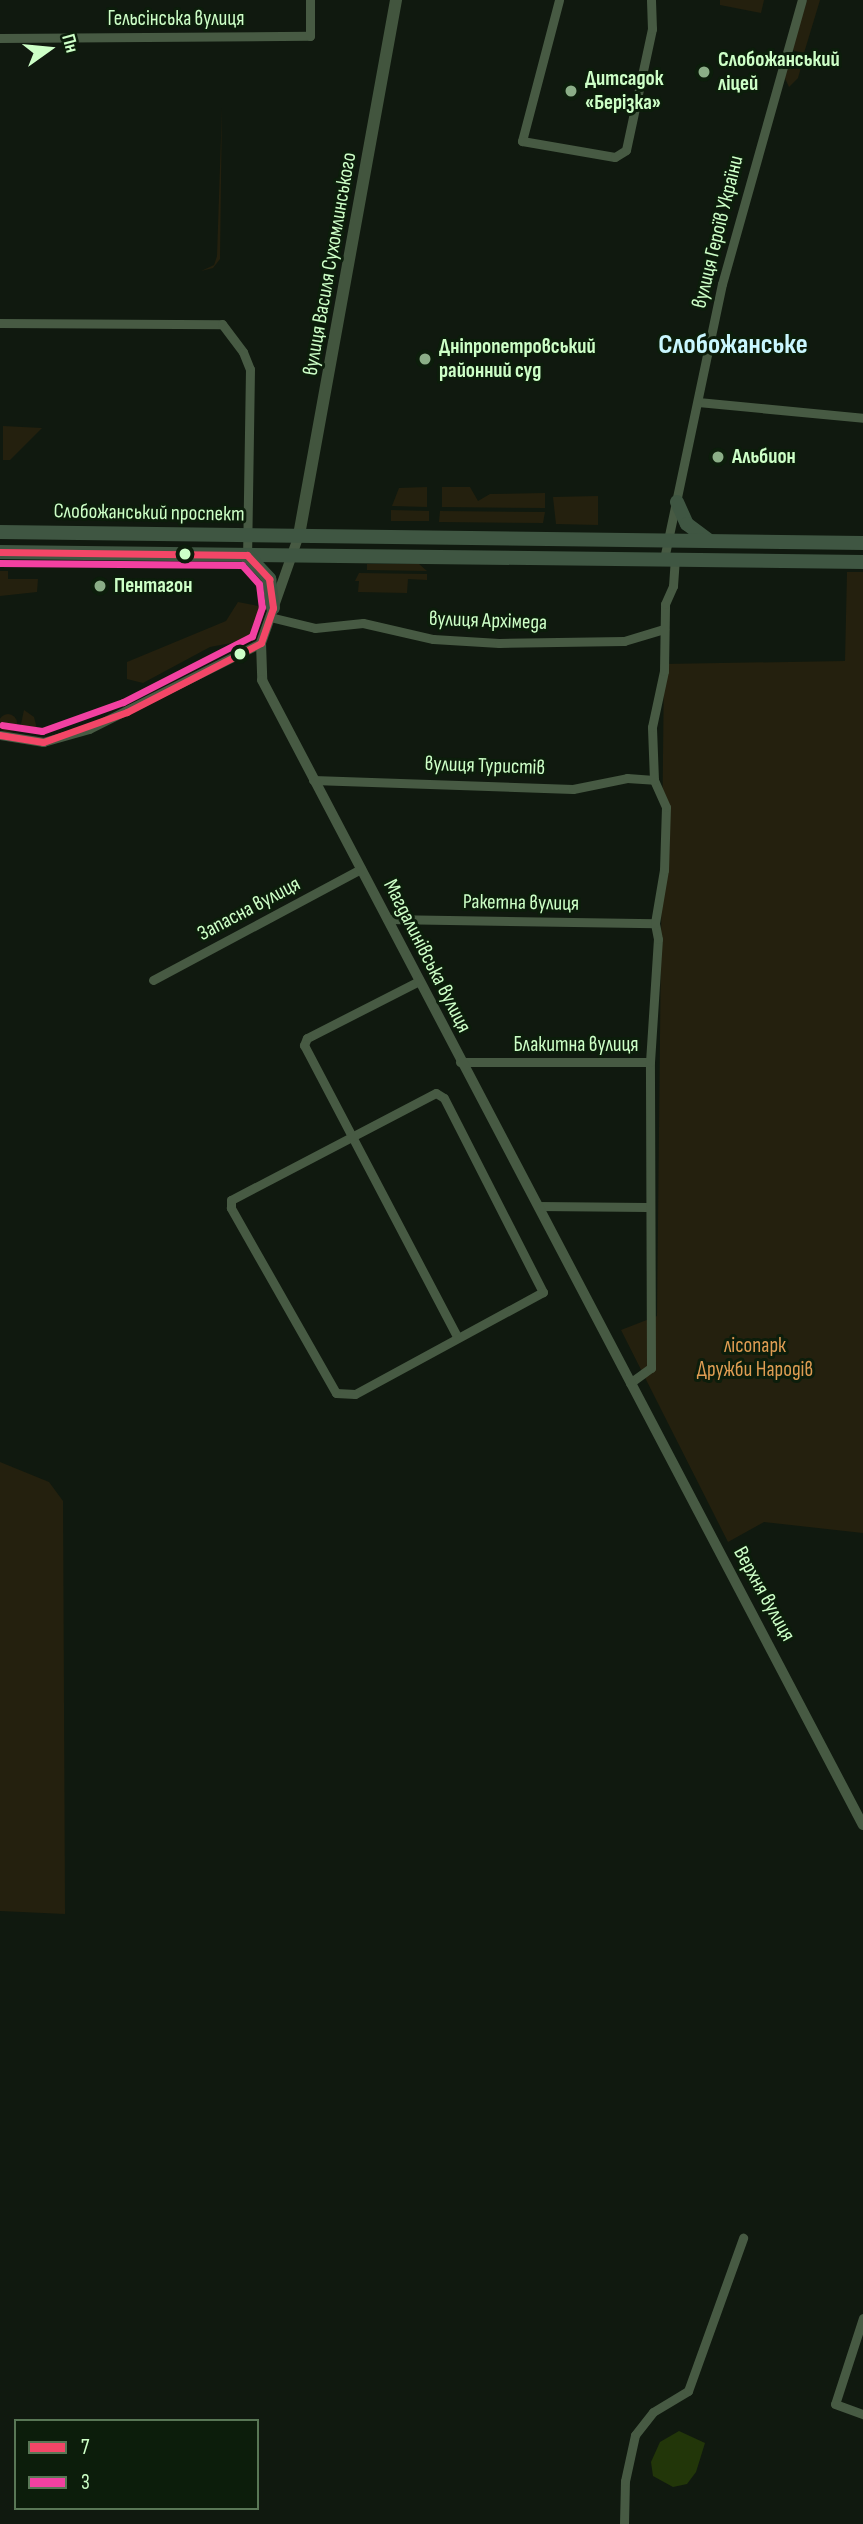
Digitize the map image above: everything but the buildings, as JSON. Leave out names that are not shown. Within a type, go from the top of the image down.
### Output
[{"type":"main road","name":"вулиця Василя Сухомлинського","points":[[299,535],[397,0]]},
{"type":"main road","points":[[677,502],[687,524],[709,541]]},
{"type":"main road","name":"Слобожанський проспект","points":[[0,532],[863,543]]},
{"type":"main road","name":"Слобожанський проспект","points":[[0,552],[247,555],[291,553],[863,562]]},
{"type":"main road","points":[[247,555],[269,579],[271,612]]},
{"type":"street","name":"Гельсінська вулиця","points":[[0,38],[310,36],[310,0]]},
{"type":"street","points":[[559,0],[522,141],[615,157],[626,150],[652,29],[651,0]]},
{"type":"street","name":"вулиця Героїв України","points":[[629,1383],[651,1368],[648,1207],[650,1062],[658,939],[655,923],[664,870],[666,807],[654,780],[652,727],[664,671],[664,629],[670,559],[668,541],[745,192],[803,0]]},
{"type":"street","points":[[0,323],[222,324],[243,352],[250,369],[247,555]]},
{"type":"street","points":[[698,402],[863,418]]},
{"type":"street","name":"Магдалинівська вулиця","points":[[299,535],[261,643],[262,680],[629,1383]]},
{"type":"street","name":"вулиця Архімеда","points":[[271,612],[315,628],[363,623],[433,639],[499,643],[624,641],[664,629]]},
{"type":"street","points":[[0,736],[43,742],[89,729],[261,643]]},
{"type":"street","name":"вулиця Туристів","points":[[313,780],[573,789],[627,778],[654,780]]},
{"type":"street","name":"Запасна вулиця","points":[[153,980],[361,869]]},
{"type":"street","name":"Ракетна вулиця","points":[[387,919],[655,923]]},
{"type":"street","points":[[419,981],[304,1041],[457,1337]]},
{"type":"street","name":"Блакитна вулиця","points":[[460,1062],[650,1062]]},
{"type":"street","points":[[436,1093],[441,1095],[513,1228],[542,1292],[355,1395],[336,1393],[232,1208],[231,1200],[354,1139],[436,1093]]},
{"type":"street","points":[[538,1206],[648,1207]]},
{"type":"street","name":"Верхня вулиця","points":[[629,1383],[863,1825]]},
{"type":"street","points":[[624,2524],[625,2481],[635,2435],[653,2412],[688,2391],[743,2238]]},
{"type":"street","points":[[863,2318],[835,2404],[863,2414]]},
{"type":"green space","points":[[720,0],[764,0],[761,13],[720,5]]},
{"type":"green space","points":[[807,0],[820,0],[804,53],[791,50]]},
{"type":"green space","points":[[790,56],[803,60],[798,78],[789,87],[783,74]]},
{"type":"green space","points":[[222,106],[220,259],[213,268],[201,271],[214,265],[217,256]]},
{"type":"green space","points":[[3,426],[42,428],[10,460],[3,460]]},
{"type":"green space","points":[[427,487],[427,507],[392,506],[399,488]]},
{"type":"green space","points":[[442,487],[470,487],[478,501],[490,494],[545,493],[545,508],[442,507]]},
{"type":"green space","points":[[598,496],[598,525],[556,524],[553,497]]},
{"type":"green space","points":[[391,510],[429,511],[429,521],[391,521]]},
{"type":"green space","points":[[440,511],[545,512],[543,523],[439,522]]},
{"type":"green space","points":[[367,564],[419,564],[427,571],[367,570]]},
{"type":"green space","points":[[0,571],[8,571],[8,579],[38,579],[37,592],[0,596]]},
{"type":"green space","name":"лісопарк Дружби Народів","points":[[847,572],[863,572],[863,1533],[764,1522],[728,1542],[621,1330],[657,1316],[664,664],[845,661]]},
{"type":"green space","points":[[359,573],[427,574],[427,580],[408,579],[407,593],[358,592],[359,581],[355,581]]},
{"type":"green space","points":[[238,602],[263,607],[258,629],[247,640],[210,647],[143,683],[127,679],[127,662],[226,621]]},
{"type":"green space","points":[[24,710],[34,717],[37,729],[20,729]]},
{"type":"green space","points":[[8,714],[14,717],[17,723],[14,729],[8,732],[2,729],[-1,723],[2,717]]},
{"type":"green space","points":[[0,1462],[49,1482],[63,1501],[65,1914],[0,1911]]},
{"type":"shaded area","points":[[679,2431],[705,2443],[696,2472],[687,2484],[673,2487],[653,2476],[651,2462],[660,2442]]},
{"type":"transit line","name":"7","points":[[0,552],[247,555],[269,579],[273,608],[261,643],[127,712],[43,742],[0,735]]},
{"type":"transit line","name":"3","points":[[0,563],[242,565],[259,584],[262,607],[252,636],[123,702],[42,731],[2,725]]},
{"type":"place","name":"Слобожанський ліцей","points":[[704,72]]},
{"type":"place","name":"Дитсадок «Берізка»","points":[[571,91]]},
{"type":"place","name":"Дніпропетровський районний суд","points":[[425,359]]},
{"type":"place","name":"Альбион","points":[[718,457]]},
{"type":"place","name":"Пентагон","points":[[100,586]]},
{"type":"district","name":"Слобожанське","points":[[733,345]]}]
